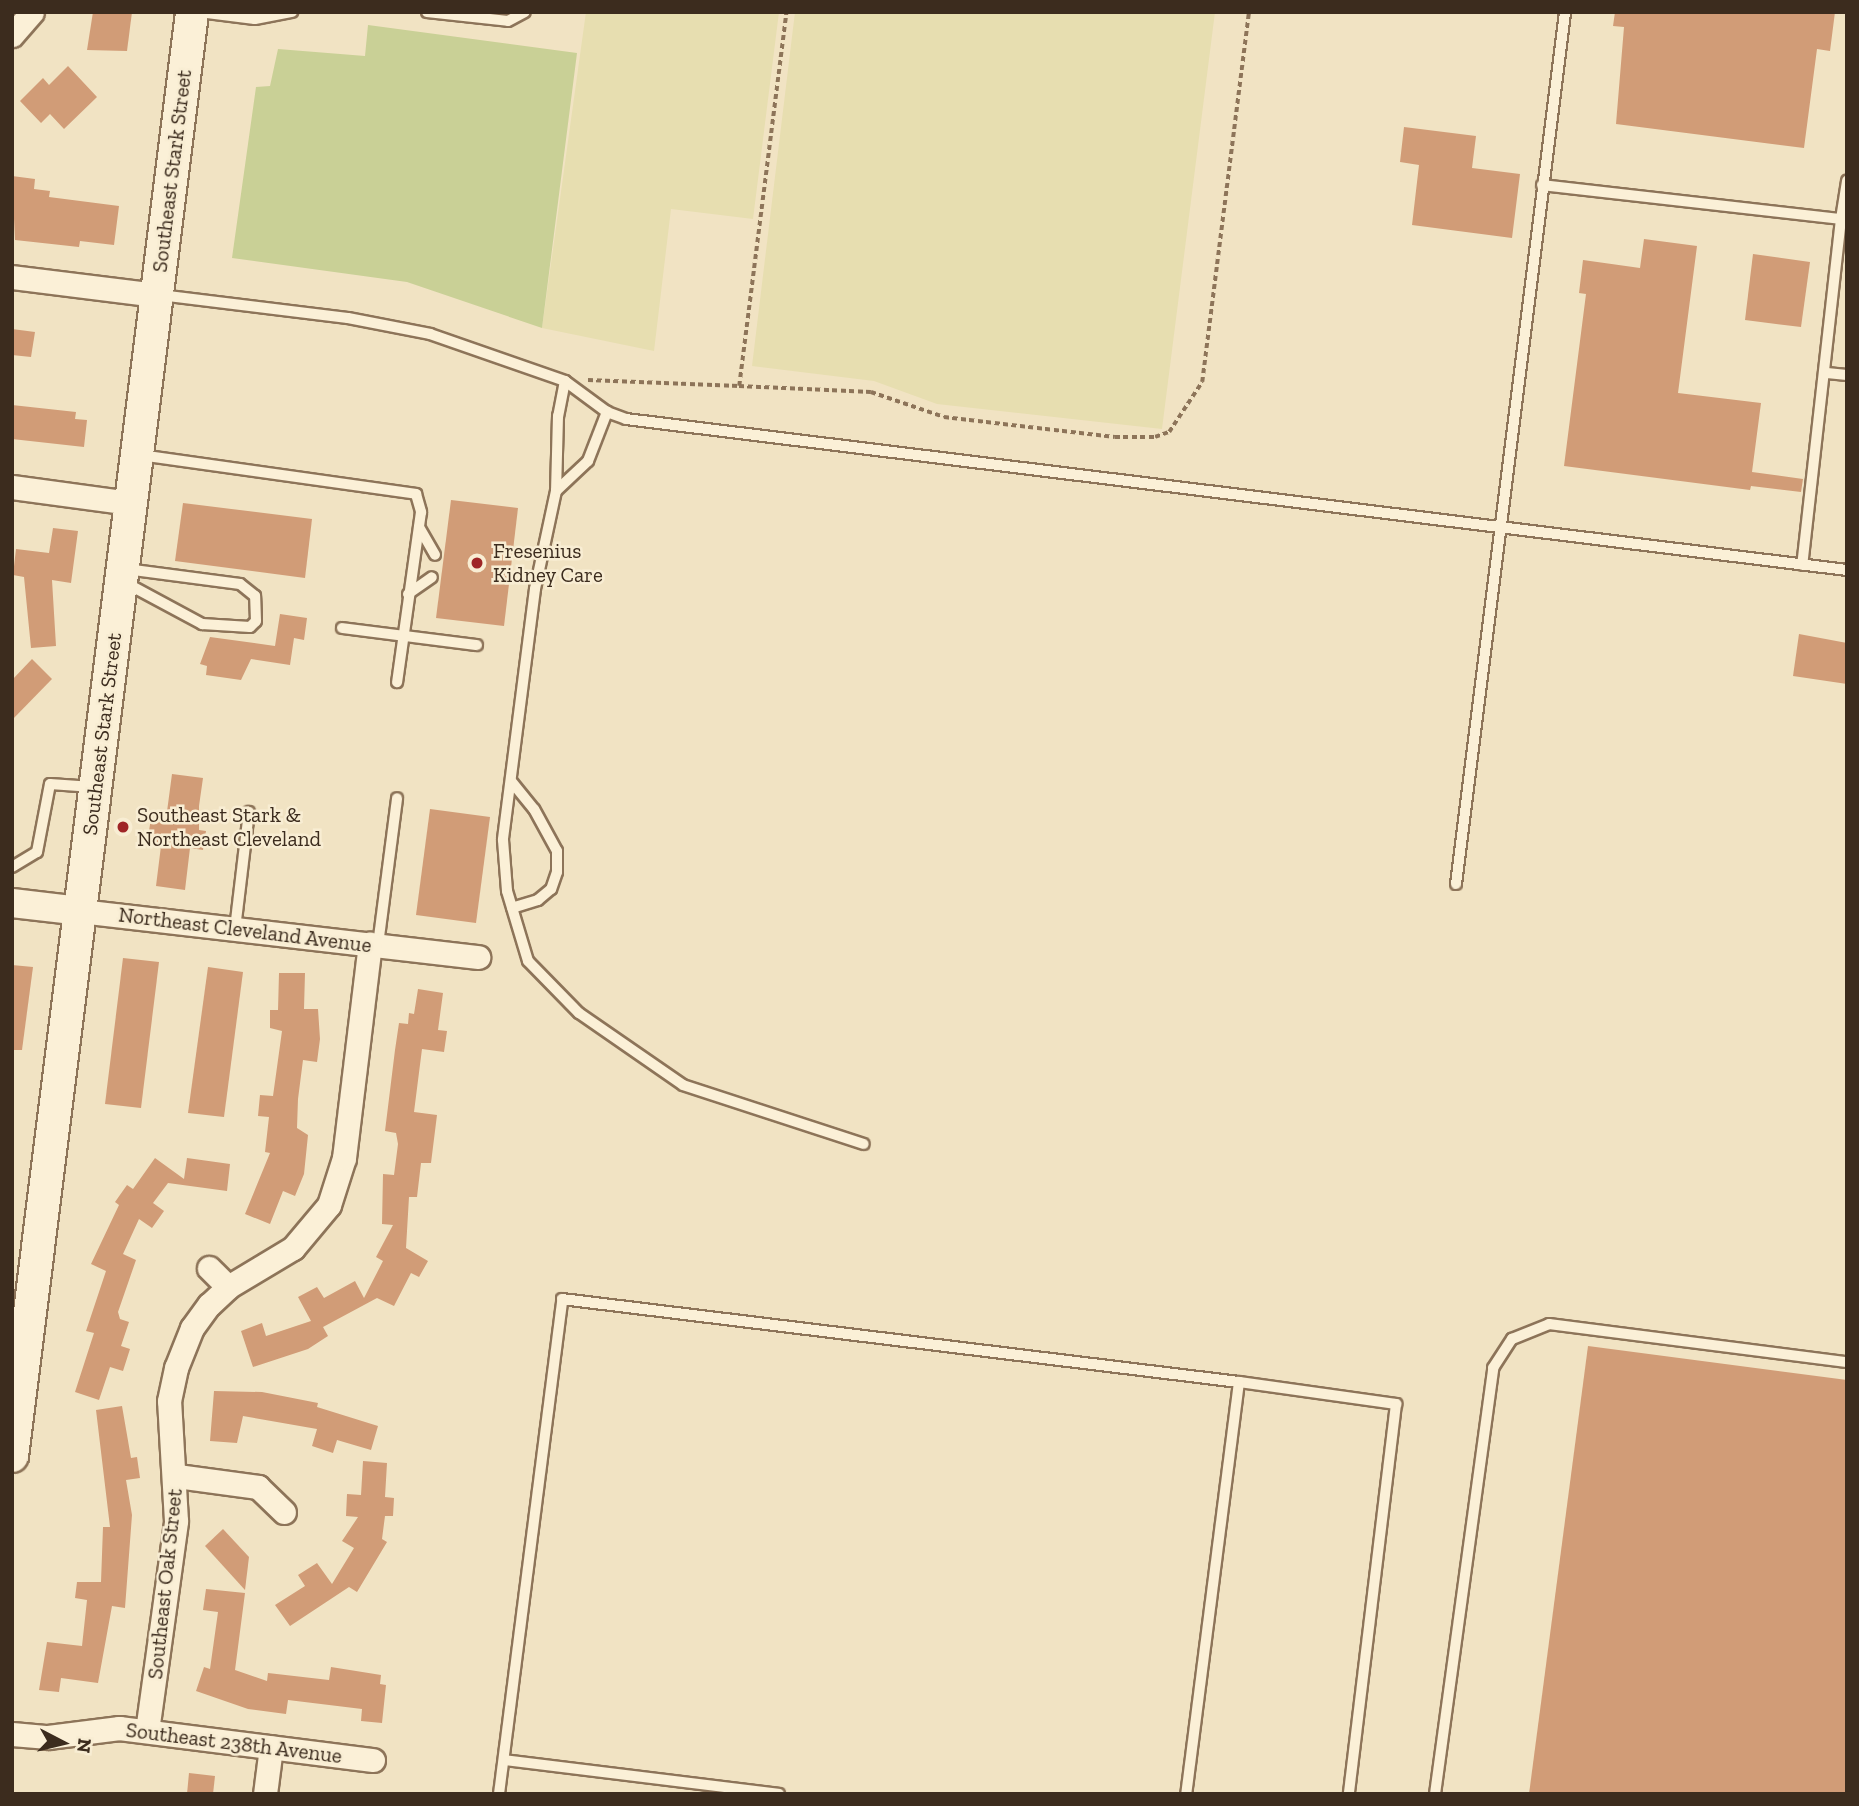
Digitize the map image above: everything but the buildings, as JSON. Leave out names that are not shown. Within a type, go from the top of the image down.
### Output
[{"type":"main road","name":"Southeast Stark Street","points":[[12,1456],[192,12]]},
{"type":"street","points":[[12,35],[31,15]]},
{"type":"street","points":[[12,277],[157,295]]},
{"type":"street","points":[[12,487],[131,503]]},
{"type":"street","name":"Northeast Cleveland Avenue","points":[[12,903],[478,957]]},
{"type":"street","name":"Southeast Oak Street","points":[[147,1731],[176,1521],[177,1476],[169,1401],[176,1368],[192,1328],[228,1287],[293,1248],[314,1227],[338,1185],[374,945]]},
{"type":"street","points":[[209,1268],[228,1287]]},
{"type":"street","points":[[177,1476],[258,1487],[284,1512]]},
{"type":"street","name":"Southeast 238th Avenue","points":[[12,1734],[48,1737],[98,1729],[147,1731],[373,1760]]},
{"type":"street","points":[[265,1794],[271,1747]]},
{"type":"lane","points":[[199,12],[255,19],[292,12]]},
{"type":"lane","points":[[427,12],[508,21],[525,12]]},
{"type":"lane","points":[[1456,884],[1497,529],[1565,12]]},
{"type":"lane","points":[[1802,565],[1827,373],[1847,180]]},
{"type":"lane","points":[[1542,186],[1842,219]]},
{"type":"lane","points":[[157,295],[402,327],[565,381],[607,412],[626,419],[1497,529],[1847,570]]},
{"type":"lane","points":[[1827,373],[1847,375]]},
{"type":"lane","points":[[565,381],[558,416],[556,491],[535,589],[503,840],[512,908],[528,961],[579,1013],[683,1085],[864,1143]]},
{"type":"lane","points":[[556,491],[588,461],[607,412]]},
{"type":"lane","points":[[137,454],[416,494],[419,527],[397,682]]},
{"type":"lane","points":[[419,527],[435,555]]},
{"type":"lane","points":[[122,575],[240,583],[255,596],[256,621],[250,627],[202,624],[122,575]]},
{"type":"lane","points":[[408,594],[432,578]]},
{"type":"lane","points":[[342,628],[477,645]]},
{"type":"lane","points":[[511,781],[557,851],[557,872],[551,889],[538,900],[512,908]]},
{"type":"lane","points":[[12,867],[37,852],[50,784],[96,787]]},
{"type":"lane","points":[[374,945],[397,798]]},
{"type":"lane","points":[[235,929],[248,812]]},
{"type":"lane","points":[[499,1794],[562,1299],[1239,1382],[1396,1404],[1349,1794]]},
{"type":"lane","points":[[1436,1794],[1493,1368],[1512,1339],[1549,1324],[1847,1362]]},
{"type":"lane","points":[[1186,1794],[1239,1382]]},
{"type":"lane","points":[[504,1760],[779,1794]]},
{"type":"path","points":[[739,386],[786,12]]},
{"type":"path","points":[[565,381],[619,378],[739,386],[846,388],[871,392],[944,417],[1115,438],[1155,438],[1169,432],[1202,382],[1249,12]]},
{"type":"shaded area","points":[[586,12],[779,12],[753,219],[671,209],[654,351],[542,328]]},
{"type":"shaded area","points":[[795,12],[1215,12],[1162,429],[937,404],[874,381],[752,366]]},
{"type":"green space","points":[[368,25],[577,53],[542,328],[407,282],[232,258],[256,87],[270,86],[278,49],[365,56]]},
{"type":"place","name":"Fresenius Kidney Care","points":[[477,563]]},
{"type":"place","name":"Southeast Stark & Northeast Cleveland","points":[[123,827]]}]
